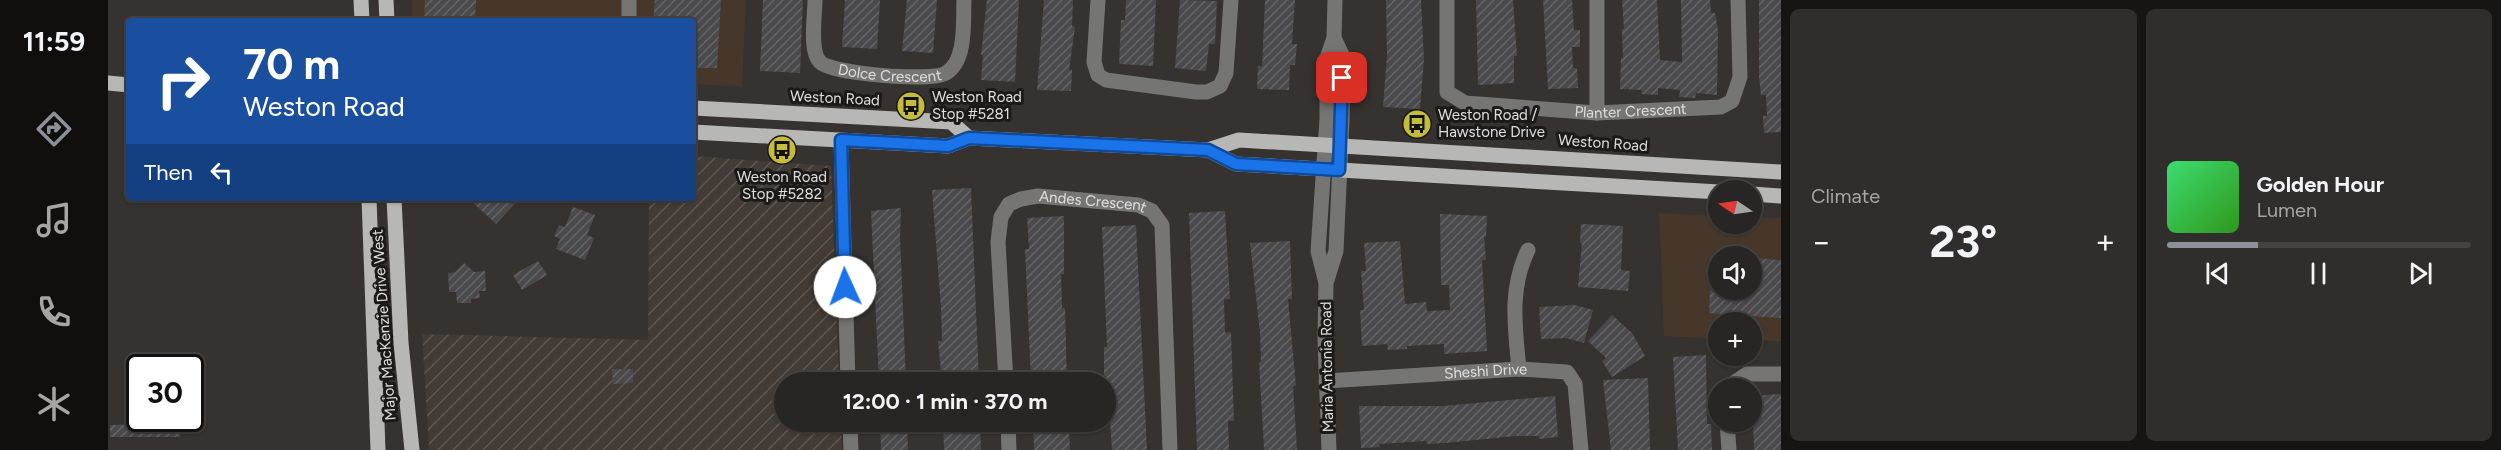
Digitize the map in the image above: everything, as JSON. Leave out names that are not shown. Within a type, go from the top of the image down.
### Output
[{"type":"main road","points":[[361,0],[362,18]]},
{"type":"main road","points":[[386,0],[387,18]]},
{"type":"main road","points":[[108,83],[126,85]]},
{"type":"main road","name":"Weston Road","points":[[696,108],[951,122],[969,138]]},
{"type":"main road","name":"Weston Road","points":[[696,132],[948,146],[969,138],[1208,150],[1239,140],[1781,172]]},
{"type":"main road","name":"Weston Road","points":[[1208,150],[1236,164],[1708,191]]},
{"type":"main road","points":[[1762,195],[1781,196]]},
{"type":"main road","name":"Major MacKenzie Drive West","points":[[369,201],[378,450]]},
{"type":"main road","name":"Major MacKenzie Drive West","points":[[394,201],[400,343],[412,450]]},
{"type":"street","points":[[629,0],[629,18]]},
{"type":"street","name":"Dolce Crescent","points":[[815,0],[814,51],[820,62],[841,70],[930,78],[947,73],[956,62],[962,45],[964,0]]},
{"type":"street","points":[[1098,0],[1094,62],[1098,75],[1106,80],[1207,92],[1220,86],[1226,73],[1231,0]]},
{"type":"street","points":[[1334,38],[1335,0]]},
{"type":"street","name":"Planter Crescent","points":[[1447,0],[1447,92],[1465,103],[1597,112],[1720,107],[1732,101],[1740,77],[1738,0]]},
{"type":"street","points":[[1597,0],[1597,112]]},
{"type":"street","name":"Maria Antonia Road","points":[[1329,450],[1326,283],[1318,251],[1325,145],[1327,58],[1334,38]]},
{"type":"street","name":"Maria Antonia Road","points":[[1326,283],[1336,251],[1341,146],[1343,57],[1334,38]]},
{"type":"street","points":[[841,140],[848,372]]},
{"type":"street","name":"Andes Crescent","points":[[1005,372],[998,242],[1001,218],[1009,204],[1038,196],[1138,205],[1152,211],[1162,225],[1170,450]]},
{"type":"street","points":[[1520,369],[1514,300],[1520,266],[1528,250]]},
{"type":"street","name":"Sheshi Drive","points":[[1326,381],[1520,369],[1567,372],[1575,384],[1581,450]]},
{"type":"street","points":[[1741,378],[1747,374],[1781,374]]},
{"type":"street","points":[[850,432],[851,450]]},
{"type":"street","points":[[1008,432],[1009,450]]},
{"type":"street","points":[[1728,432],[1729,450]]},
{"type":"shaded area","points":[[412,0],[746,0],[742,87],[696,84],[696,18],[412,18]]},
{"type":"shaded area","points":[[696,156],[831,166],[839,372],[774,372],[774,432],[841,432],[842,450],[429,450],[422,334],[648,340],[649,201],[696,201]]},
{"type":"shaded area","points":[[1659,213],[1708,215],[1708,234],[1762,234],[1762,217],[1781,218],[1781,341],[1762,340],[1762,312],[1708,312],[1708,338],[1664,336]]},
{"type":"building","points":[[425,0],[476,0],[475,18],[424,18]]},
{"type":"building","points":[[655,0],[721,0],[717,68],[696,68],[696,18],[653,18]]},
{"type":"building","points":[[763,0],[803,0],[800,73],[760,71]]},
{"type":"building","points":[[845,0],[880,0],[877,49],[842,47]]},
{"type":"building","points":[[907,0],[937,0],[933,53],[902,51]]},
{"type":"building","points":[[987,0],[1019,0],[1015,82],[981,80],[983,55],[981,55]]},
{"type":"building","points":[[1044,0],[1073,0],[1072,26],[1075,27],[1069,70],[1072,70],[1071,91],[1037,90]]},
{"type":"building","points":[[1126,0],[1156,0],[1153,66],[1119,64],[1121,20],[1125,20]]},
{"type":"building","points":[[1180,0],[1217,1],[1215,44],[1209,44],[1206,71],[1175,68]]},
{"type":"building","points":[[1265,0],[1295,0],[1292,44],[1297,44],[1295,65],[1290,65],[1289,90],[1257,89],[1258,66],[1262,66]]},
{"type":"building","points":[[1386,0],[1421,0],[1424,59],[1420,109],[1383,107],[1387,55]]},
{"type":"building","points":[[1476,0],[1513,0],[1517,56],[1514,56],[1514,83],[1478,85]]},
{"type":"building","points":[[1543,0],[1572,0],[1574,30],[1580,30],[1580,47],[1572,47],[1573,68],[1577,68],[1578,88],[1548,89]]},
{"type":"building","points":[[1622,0],[1657,0],[1660,60],[1682,62],[1681,0],[1710,0],[1711,13],[1715,13],[1718,30],[1717,95],[1696,93],[1695,98],[1679,97],[1680,90],[1658,88],[1658,95],[1641,94],[1642,90],[1620,89],[1621,58],[1623,58],[1622,29],[1624,29]]},
{"type":"building","points":[[1759,0],[1781,0],[1781,132],[1764,133],[1763,116],[1767,116],[1766,95],[1761,95],[1759,77]]},
{"type":"building","points":[[971,188],[979,372],[941,372],[938,341],[942,341],[941,308],[932,190]]},
{"type":"building","points":[[471,201],[517,201],[496,224]]},
{"type":"building","points":[[573,207],[595,215],[587,235],[594,238],[585,260],[556,249],[560,239],[554,236],[559,225],[565,227]]},
{"type":"building","points":[[901,208],[900,237],[906,372],[879,372],[871,211]]},
{"type":"building","points":[[1225,211],[1230,299],[1224,299],[1225,333],[1231,332],[1234,421],[1228,421],[1229,450],[1197,450],[1189,213]]},
{"type":"building","points":[[1440,214],[1487,216],[1486,237],[1484,237],[1486,260],[1482,260],[1487,351],[1444,354],[1444,344],[1407,346],[1407,349],[1388,350],[1387,344],[1362,346],[1360,310],[1364,310],[1361,271],[1366,271],[1364,243],[1400,241],[1405,304],[1426,302],[1427,311],[1450,310],[1449,285],[1441,285]]},
{"type":"building","points":[[1064,216],[1064,274],[1061,274],[1062,308],[1065,308],[1067,372],[1031,372],[1025,249],[1029,249],[1027,218]]},
{"type":"building","points":[[1581,224],[1623,226],[1621,270],[1630,271],[1628,291],[1578,287],[1582,243],[1580,243]]},
{"type":"building","points":[[1136,225],[1147,450],[1112,450],[1111,432],[1116,432],[1116,372],[1104,372],[1104,347],[1107,347],[1102,227]]},
{"type":"building","points":[[1290,241],[1292,299],[1288,299],[1296,386],[1293,386],[1297,450],[1264,450],[1259,362],[1261,362],[1260,333],[1250,243]]},
{"type":"building","points":[[1762,259],[1781,260],[1781,318],[1762,317],[1762,312],[1709,312],[1710,300],[1762,300]]},
{"type":"building","points":[[538,261],[547,275],[522,290],[513,275]]},
{"type":"building","points":[[464,263],[474,272],[485,271],[486,291],[479,291],[480,298],[471,299],[471,303],[457,303],[456,292],[449,292],[448,273],[455,272]]},
{"type":"building","points":[[1574,305],[1593,310],[1584,343],[1566,338],[1541,339],[1539,307]]},
{"type":"building","points":[[1612,315],[1632,333],[1645,356],[1612,377],[1602,361],[1606,358],[1588,341]]},
{"type":"building","points":[[1706,355],[1707,424],[1708,432],[1711,432],[1712,450],[1678,450],[1673,357]]},
{"type":"building","points":[[612,369],[633,369],[633,383],[613,384]]},
{"type":"building","points":[[1648,378],[1650,450],[1611,450],[1603,380]]},
{"type":"building","points":[[1781,394],[1781,450],[1754,450],[1753,432],[1762,432],[1762,395]]},
{"type":"building","points":[[1555,396],[1558,437],[1539,439],[1539,436],[1516,436],[1427,444],[1426,441],[1379,444],[1380,447],[1361,448],[1359,406],[1443,406]]},
{"type":"building","points":[[110,425],[126,425],[126,432],[180,432],[180,437],[110,437]]},
{"type":"building","points":[[880,432],[907,432],[908,450],[881,450]]},
{"type":"building","points":[[943,432],[980,432],[981,450],[944,450]]},
{"type":"building","points":[[1033,432],[1069,432],[1070,450],[1034,450]]},
{"type":"place","name":"Weston Road Stop #5281","points":[[911,106]]},
{"type":"place","name":"Weston Road / Hawstone Drive","points":[[1417,124]]},
{"type":"place","name":"Weston Road Stop #5282","points":[[782,150]]},
{"type":"route","points":[[845,287],[841,140],[948,146],[969,138],[1208,150],[1236,164],[1339,170],[1342,78]]}]
